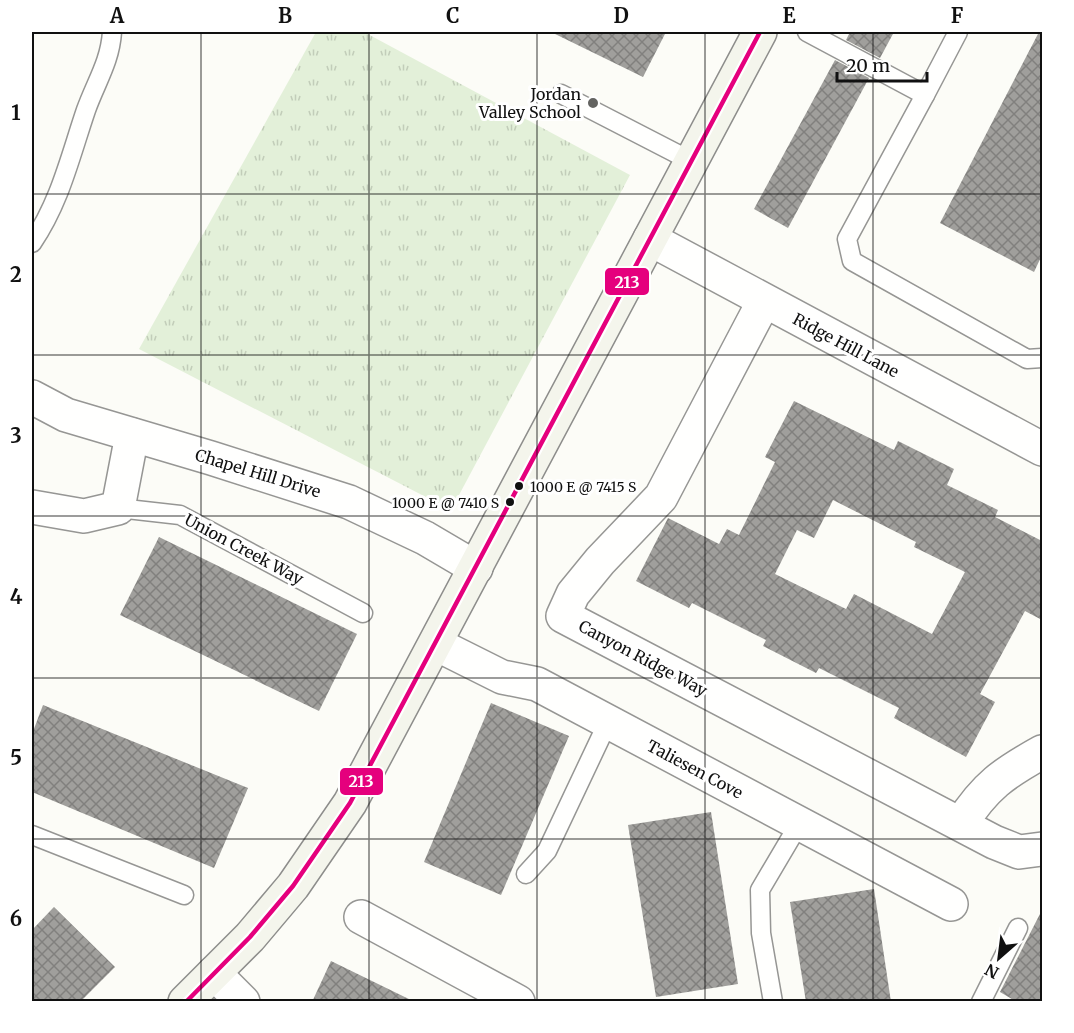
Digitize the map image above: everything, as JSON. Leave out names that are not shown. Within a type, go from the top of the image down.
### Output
[{"type":"street","points":[[185,1002],[250,937],[293,886],[350,803],[760,32]]},
{"type":"street","name":"Ridge Hill Lane","points":[[650,239],[1042,449]]},
{"type":"street","name":"Canyon Ridge Way","points":[[764,300],[661,496],[600,561],[573,594],[563,616],[994,842],[1019,852],[1042,849]]},
{"type":"street","name":"Chapel Hill Drive","points":[[32,398],[66,415],[349,502],[425,538],[476,568]]},
{"type":"street","points":[[118,508],[132,435]]},
{"type":"street","name":"Union Creek Way","points":[[32,507],[84,516],[118,508]]},
{"type":"street","name":"Taliesen Cove","points":[[436,644],[502,677],[537,684],[951,904]]},
{"type":"street","points":[[961,824],[987,789],[1010,770],[1042,752]]},
{"type":"street","points":[[361,917],[518,1002]]},
{"type":"street","points":[[214,973],[243,1002]]},
{"type":"lane","points":[[32,243],[52,209],[63,184],[93,93],[109,56],[112,32]]},
{"type":"lane","points":[[807,32],[925,95]]},
{"type":"lane","points":[[958,32],[847,240],[852,261],[1028,359],[1042,358]]},
{"type":"lane","points":[[561,94],[692,161]]},
{"type":"lane","name":"Union Creek Way","points":[[118,508],[180,515],[363,613]]},
{"type":"lane","points":[[526,874],[547,851],[608,722]]},
{"type":"lane","points":[[773,1002],[761,933],[760,890],[799,824]]},
{"type":"lane","points":[[32,835],[184,895]]},
{"type":"lane","points":[[981,1002],[1018,928]]},
{"type":"green space","points":[[316,32],[364,32],[630,175],[451,510],[139,349]]},
{"type":"building","points":[[551,32],[666,32],[643,77]]},
{"type":"building","points":[[850,32],[894,32],[880,58],[846,40]]},
{"type":"building","points":[[1039,32],[1042,32],[1042,255],[1034,272],[940,223]]},
{"type":"building","points":[[835,60],[869,78],[788,228],[754,209]]},
{"type":"building","points":[[794,401],[894,450],[898,441],[954,469],[947,485],[998,510],[995,517],[1042,541],[1042,620],[1025,611],[980,694],[995,702],[966,757],[894,718],[899,708],[819,668],[816,673],[763,646],[766,640],[692,603],[689,608],[636,581],[668,518],[719,544],[727,529],[739,535],[775,462],[765,457]],"holes":[[[833,500],[916,542],[914,547],[965,572],[932,634],[854,594],[846,609],[775,574],[797,530],[814,538]]]},
{"type":"building","points":[[159,537],[357,634],[319,711],[120,615]]},
{"type":"building","points":[[491,703],[569,736],[501,895],[424,862]]},
{"type":"building","points":[[43,705],[248,788],[214,868],[32,792],[32,734]]},
{"type":"building","points":[[711,812],[738,984],[656,997],[628,825]]},
{"type":"building","points":[[874,889],[891,1002],[806,1002],[790,902]]},
{"type":"building","points":[[54,907],[115,967],[80,1002],[32,1002],[32,930]]},
{"type":"building","points":[[1042,910],[1042,1002],[1017,1002],[1000,992]]},
{"type":"building","points":[[331,961],[415,1002],[312,1002]]},
{"type":"transit line","name":"213","points":[[186,1002],[250,937],[293,886],[350,803],[760,32]]},
{"type":"place","name":"Jordan Valley School","points":[[593,103]]},
{"type":"place","name":"1000 E @ 7415 S","points":[[519,486]]},
{"type":"place","name":"1000 E @ 7410 S","points":[[510,502]]}]
